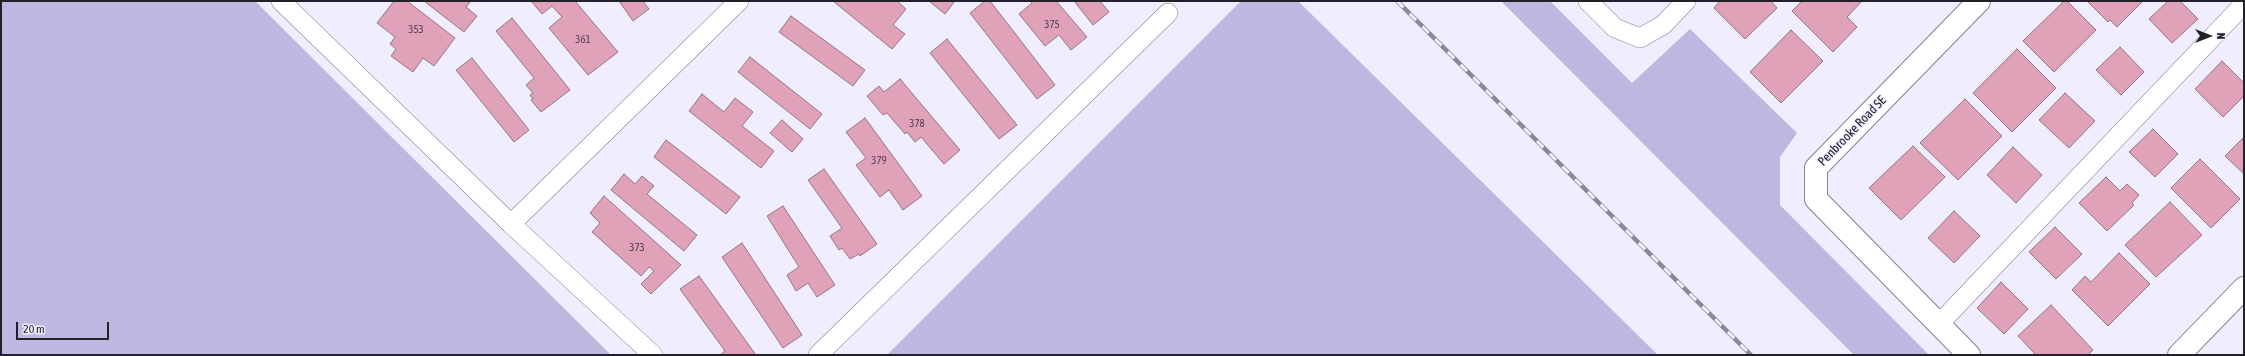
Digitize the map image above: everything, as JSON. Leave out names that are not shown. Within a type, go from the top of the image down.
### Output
[{"type":"street","name":"Penbrooke Road SE","points":[[1969,355],[1816,199],[1816,168],[1979,1]]},
{"type":"street","points":[[2179,355],[2244,288]]},
{"type":"lane","points":[[511,224],[739,1]]},
{"type":"lane","points":[[1588,1],[1616,28],[1640,38],[1663,24],[1686,1]]},
{"type":"lane","points":[[284,2],[511,224],[653,355]]},
{"type":"lane","points":[[1938,325],[2244,4]]},
{"type":"lane","points":[[818,355],[1168,13]]},
{"type":"shaded area","points":[[1,1],[255,1],[611,355],[1,355]]},
{"type":"shaded area","points":[[1241,1],[1298,1],[1658,355],[887,355]]},
{"type":"shaded area","points":[[1501,1],[1550,1],[1632,83],[1690,29],[1797,133],[1780,157],[1780,205],[1929,355],[1854,355]]},
{"type":"building","points":[[394,1],[407,1],[455,38],[434,66],[423,58],[413,72],[391,56],[396,49],[390,44],[395,37],[377,23]]},
{"type":"building","points":[[424,1],[471,1],[466,7],[477,16],[464,32]]},
{"type":"building","points":[[531,1],[575,1],[618,52],[588,75],[549,28],[562,17],[552,6],[542,14]]},
{"type":"building","points":[[619,1],[643,1],[649,9],[633,21]]},
{"type":"building","points":[[833,1],[897,1],[906,9],[893,25],[905,34],[892,49]]},
{"type":"building","points":[[929,1],[955,1],[945,14]]},
{"type":"building","points":[[985,1],[990,1],[1055,85],[1037,99],[970,13]]},
{"type":"building","points":[[1031,1],[1056,1],[1087,37],[1071,50],[1059,35],[1045,46],[1019,14],[1032,3]]},
{"type":"building","points":[[1074,1],[1100,1],[1109,12],[1093,25]]},
{"type":"building","points":[[1720,1],[1771,1],[1777,8],[1745,39],[1714,8]]},
{"type":"building","points":[[1802,1],[1862,1],[1847,17],[1857,27],[1833,52],[1792,11]]},
{"type":"building","points":[[2064,1],[2067,1],[2096,30],[2054,72],[2023,41]]},
{"type":"building","points":[[2087,1],[2143,1],[2117,27],[2110,20],[2108,22]]},
{"type":"building","points":[[2168,1],[2180,1],[2198,19],[2172,43],[2149,19]]},
{"type":"building","points":[[791,16],[865,70],[853,86],[779,32]]},
{"type":"building","points":[[512,18],[570,90],[541,112],[531,100],[533,99],[530,95],[533,93],[526,85],[534,78],[496,31]]},
{"type":"building","points":[[1791,30],[1823,61],[1781,103],[1750,72]]},
{"type":"building","points":[[947,39],[1017,125],[999,139],[930,53]]},
{"type":"building","points":[[2120,47],[2144,72],[2121,95],[2096,70]]},
{"type":"building","points":[[2017,49],[2056,88],[2012,132],[1973,93]]},
{"type":"building","points":[[750,57],[822,114],[810,129],[738,72]]},
{"type":"building","points":[[472,58],[529,130],[514,142],[456,70]]},
{"type":"building","points":[[2222,61],[2244,83],[2244,96],[2223,117],[2195,89]]},
{"type":"building","points":[[900,79],[960,150],[944,164],[921,137],[915,142],[907,132],[905,134],[887,113],[883,115],[867,96],[879,86],[884,92]]},
{"type":"building","points":[[2065,93],[2095,121],[2069,148],[2039,120]]},
{"type":"building","points":[[702,94],[724,112],[735,98],[753,112],[742,126],[774,151],[761,168],[689,111]]},
{"type":"building","points":[[1965,99],[2002,136],[1958,180],[1920,143]]},
{"type":"building","points":[[865,118],[922,196],[903,210],[889,190],[880,197],[856,165],[866,158],[846,132]]},
{"type":"building","points":[[782,120],[803,139],[792,152],[770,133]]},
{"type":"building","points":[[2153,129],[2178,154],[2155,177],[2129,152]]},
{"type":"building","points":[[2244,137],[2244,174],[2225,156]]},
{"type":"building","points":[[666,140],[740,197],[726,214],[654,157]]},
{"type":"building","points":[[1913,146],[1945,177],[1901,220],[1869,188]]},
{"type":"building","points":[[2013,147],[2042,175],[2016,203],[1987,175]]},
{"type":"building","points":[[2200,159],[2240,199],[2211,228],[2171,188]]},
{"type":"building","points":[[824,169],[877,244],[860,256],[859,254],[850,259],[842,248],[839,250],[830,236],[842,228],[808,180]]},
{"type":"building","points":[[624,174],[635,184],[642,176],[654,186],[647,194],[697,235],[684,251],[611,190]]},
{"type":"building","points":[[2106,177],[2120,191],[2127,184],[2139,195],[2132,203],[2134,205],[2107,231],[2079,203]]},
{"type":"building","points":[[604,196],[681,265],[651,294],[641,284],[654,271],[649,267],[641,276],[592,232],[600,223],[590,213]]},
{"type":"building","points":[[2170,202],[2202,235],[2156,277],[2125,245]]},
{"type":"building","points":[[783,206],[835,285],[817,297],[808,283],[796,291],[787,275],[799,267],[767,216]]},
{"type":"building","points":[[1954,211],[1980,236],[1954,263],[1928,238]]},
{"type":"building","points":[[2055,227],[2082,254],[2056,279],[2029,252]]},
{"type":"building","points":[[742,243],[802,335],[783,348],[722,257]]},
{"type":"building","points":[[2119,253],[2150,284],[2108,326],[2072,290],[2085,276],[2091,282]]},
{"type":"building","points":[[699,276],[756,355],[720,355],[725,351],[680,289]]},
{"type":"building","points":[[2001,282],[2028,309],[2004,334],[1977,308]]},
{"type":"building","points":[[2051,305],[2093,350],[2088,355],[2036,355],[2018,336]]},
{"type":"railway","points":[[1397,1],[1751,355]]}]
